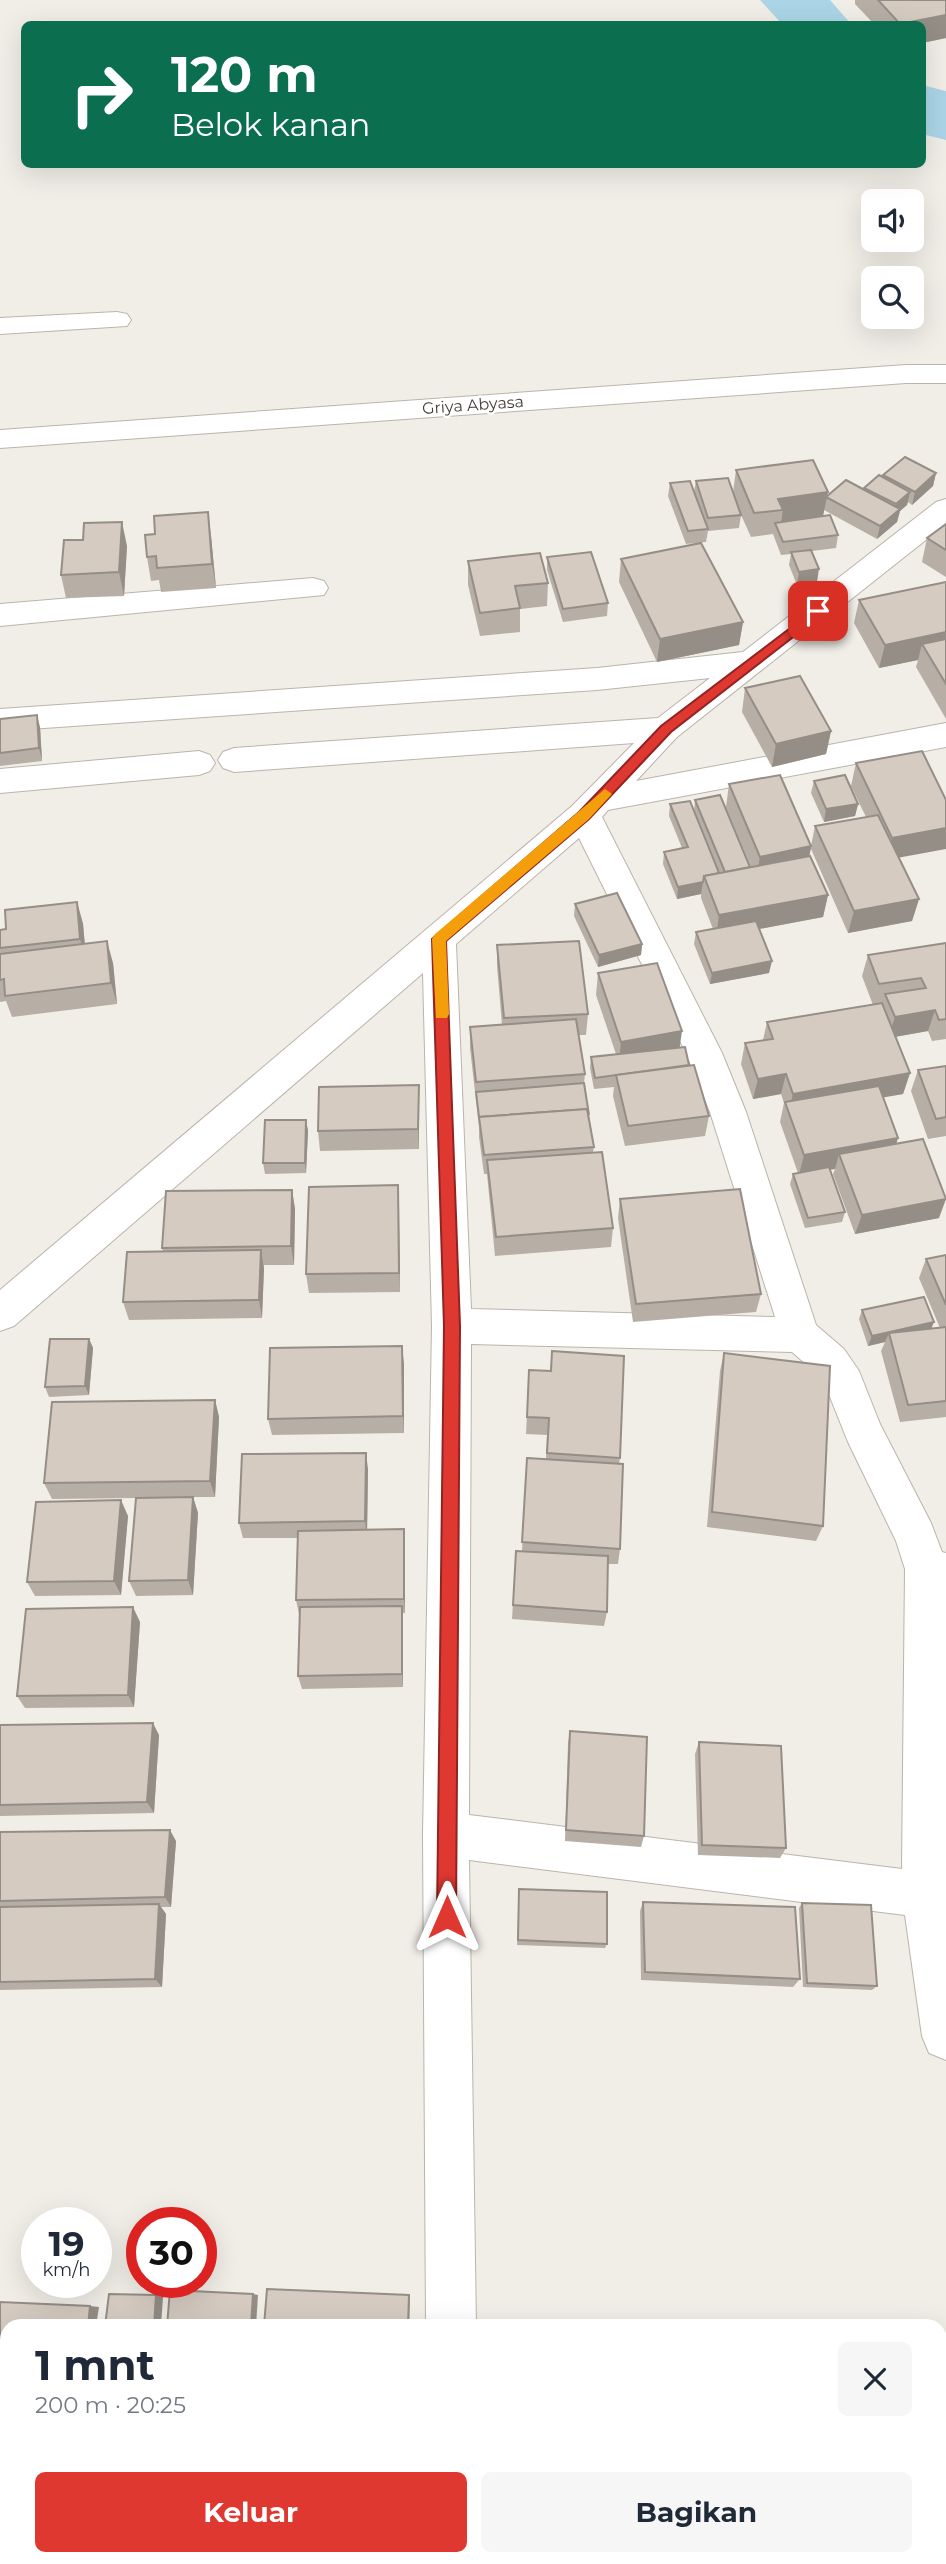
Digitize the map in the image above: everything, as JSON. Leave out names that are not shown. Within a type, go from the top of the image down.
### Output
[{"type":"street","points":[[0,326],[117,320]]},
{"type":"street","name":"Griya Abyasa","points":[[0,439],[906,374],[946,374]]},
{"type":"street","points":[[0,1314],[591,808],[666,729],[946,509]]},
{"type":"street","points":[[0,615],[313,588]]},
{"type":"street","points":[[0,720],[584,680],[754,662]]},
{"type":"street","points":[[234,760],[666,729]]},
{"type":"street","points":[[591,808],[911,756],[946,735]]},
{"type":"street","points":[[0,781],[199,763]]},
{"type":"street","points":[[591,808],[704,1053],[728,1112],[800,1335],[830,1361],[845,1384],[862,1429],[936,1571],[925,1895],[946,2036]]},
{"type":"street","points":[[439,939],[452,1326],[446,1835],[451,2319]]},
{"type":"street","points":[[452,1326],[800,1335]]},
{"type":"street","points":[[446,1835],[925,1895]]},
{"type":"building","points":[[878,0],[946,0],[946,15],[915,21],[897,21]]},
{"type":"building","points":[[905,457],[936,473],[915,492],[883,475]]},
{"type":"building","points":[[813,460],[828,492],[778,499],[783,510],[754,513],[736,470]]},
{"type":"building","points":[[879,475],[910,492],[896,504],[864,488]]},
{"type":"building","points":[[728,478],[741,515],[708,518],[696,481]]},
{"type":"building","points":[[846,480],[900,509],[880,526],[826,497]]},
{"type":"building","points":[[690,481],[708,529],[688,531],[670,483]]},
{"type":"building","points":[[208,512],[212,564],[157,568],[156,556],[147,557],[145,535],[155,534],[154,516]]},
{"type":"building","points":[[830,515],[838,535],[783,542],[775,523]]},
{"type":"building","points":[[122,522],[119,572],[61,575],[64,540],[83,540],[84,523]]},
{"type":"building","points":[[946,524],[946,550],[927,538]]},
{"type":"building","points":[[701,543],[743,622],[660,639],[621,559]]},
{"type":"building","points":[[811,550],[819,569],[799,572],[791,552]]},
{"type":"building","points":[[591,552],[608,603],[563,609],[547,557]]},
{"type":"building","points":[[540,553],[548,583],[515,586],[520,608],[480,613],[468,561]]},
{"type":"building","points":[[946,582],[946,632],[885,645],[859,600]]},
{"type":"building","points":[[946,639],[946,684],[922,644]]},
{"type":"building","points":[[800,676],[831,731],[776,744],[745,688]]},
{"type":"building","points":[[37,715],[39,748],[0,753],[0,719]]},
{"type":"building","points":[[922,751],[946,800],[946,828],[892,838],[856,763]]},
{"type":"building","points":[[780,775],[811,846],[760,857],[729,784]]},
{"type":"building","points":[[845,775],[858,804],[826,809],[814,781]]},
{"type":"building","points":[[720,795],[750,867],[725,872],[695,800]]},
{"type":"building","points":[[690,801],[719,873],[704,876],[703,882],[678,887],[664,852],[688,847],[670,804]]},
{"type":"building","points":[[878,815],[919,899],[854,911],[815,826]]},
{"type":"building","points":[[810,856],[828,895],[719,915],[704,876]]},
{"type":"building","points":[[617,893],[642,944],[599,955],[575,904]]},
{"type":"building","points":[[77,902],[80,939],[0,948],[0,930],[6,929],[5,910]]},
{"type":"building","points":[[756,921],[772,961],[712,973],[696,932]]},
{"type":"building","points":[[107,941],[111,983],[5,996],[4,979],[0,980],[0,954]]},
{"type":"building","points":[[579,941],[588,1014],[504,1018],[497,945]]},
{"type":"building","points":[[946,943],[946,1019],[939,1020],[935,1010],[895,1017],[885,994],[926,988],[921,978],[879,984],[868,955]]},
{"type":"building","points":[[657,963],[682,1031],[621,1042],[598,973]]},
{"type":"building","points":[[882,1003],[910,1073],[793,1094],[786,1074],[758,1079],[745,1043],[773,1039],[767,1022]]},
{"type":"building","points":[[576,1019],[585,1074],[476,1082],[470,1027]]},
{"type":"building","points":[[685,1047],[689,1065],[595,1078],[591,1057]]},
{"type":"building","points":[[694,1065],[709,1116],[628,1126],[616,1075]]},
{"type":"building","points":[[946,1066],[946,1117],[936,1119],[918,1070]]},
{"type":"building","points":[[584,1083],[589,1115],[587,1109],[479,1117],[476,1092]]},
{"type":"building","points":[[419,1085],[418,1129],[318,1131],[319,1087]]},
{"type":"building","points":[[879,1086],[898,1138],[804,1155],[785,1102]]},
{"type":"building","points":[[587,1109],[594,1147],[484,1155],[479,1117]]},
{"type":"building","points":[[265,1120],[306,1120],[305,1163],[263,1163]]},
{"type":"building","points":[[923,1139],[946,1199],[862,1215],[839,1154]]},
{"type":"building","points":[[602,1152],[613,1228],[496,1237],[487,1160]]},
{"type":"building","points":[[829,1167],[845,1212],[808,1218],[793,1174]]},
{"type":"building","points":[[398,1185],[399,1273],[306,1274],[309,1187]]},
{"type":"building","points":[[740,1189],[761,1294],[636,1304],[620,1199]]},
{"type":"building","points":[[292,1190],[291,1246],[162,1248],[166,1191]]},
{"type":"building","points":[[261,1250],[259,1300],[123,1302],[127,1252]]},
{"type":"building","points":[[946,1255],[946,1305],[926,1259]]},
{"type":"building","points":[[924,1297],[934,1322],[872,1336],[862,1310]]},
{"type":"building","points":[[946,1327],[946,1401],[908,1405],[889,1333]]},
{"type":"building","points":[[50,1339],[89,1339],[85,1386],[45,1387]]},
{"type":"building","points":[[402,1346],[403,1416],[268,1419],[270,1348]]},
{"type":"building","points":[[552,1351],[624,1356],[620,1458],[547,1453],[549,1418],[527,1417],[529,1370],[551,1371]]},
{"type":"building","points":[[724,1353],[830,1366],[823,1526],[712,1512]]},
{"type":"building","points":[[215,1400],[210,1481],[44,1483],[52,1402]]},
{"type":"building","points":[[366,1453],[365,1521],[239,1523],[242,1454]]},
{"type":"building","points":[[527,1458],[623,1464],[620,1549],[522,1542]]},
{"type":"building","points":[[193,1497],[188,1580],[129,1581],[136,1498]]},
{"type":"building","points":[[121,1500],[114,1581],[27,1582],[36,1502]]},
{"type":"building","points":[[404,1529],[404,1599],[296,1600],[298,1531]]},
{"type":"building","points":[[516,1551],[608,1556],[607,1612],[513,1605]]},
{"type":"building","points":[[402,1606],[402,1674],[298,1676],[300,1607]]},
{"type":"building","points":[[133,1607],[128,1695],[17,1696],[26,1609]]},
{"type":"building","points":[[153,1723],[147,1802],[0,1805],[0,1725]]},
{"type":"building","points":[[570,1731],[647,1737],[644,1836],[566,1830]]},
{"type":"building","points":[[699,1742],[781,1746],[786,1848],[702,1845]]},
{"type":"building","points":[[170,1830],[165,1897],[0,1901],[0,1832]]},
{"type":"building","points":[[519,1889],[607,1892],[607,1944],[518,1940]]},
{"type":"building","points":[[643,1902],[795,1907],[800,1979],[645,1972]]},
{"type":"building","points":[[802,1903],[871,1905],[877,1986],[807,1983]]},
{"type":"building","points":[[159,1904],[155,1979],[0,1982],[0,1907]]},
{"type":"building","points":[[267,2289],[409,2295],[408,2319],[265,2319]]},
{"type":"building","points":[[217,2292],[253,2294],[251,2319],[168,2319],[169,2298],[217,2298]]},
{"type":"building","points":[[112,2294],[126,2294],[126,2298],[156,2298],[154,2319],[106,2319],[108,2298],[112,2298]]},
{"type":"building","points":[[0,2302],[90,2306],[89,2319],[0,2319]]},
{"type":"waterway","points":[[792,0],[816,21]]},
{"type":"waterway","points":[[926,108],[946,120]]},
{"type":"slow traffic","points":[[442,1014],[439,939],[605,794]]},
{"type":"route","points":[[447,1917],[452,1326],[439,939],[584,815],[666,729],[818,611]]}]
